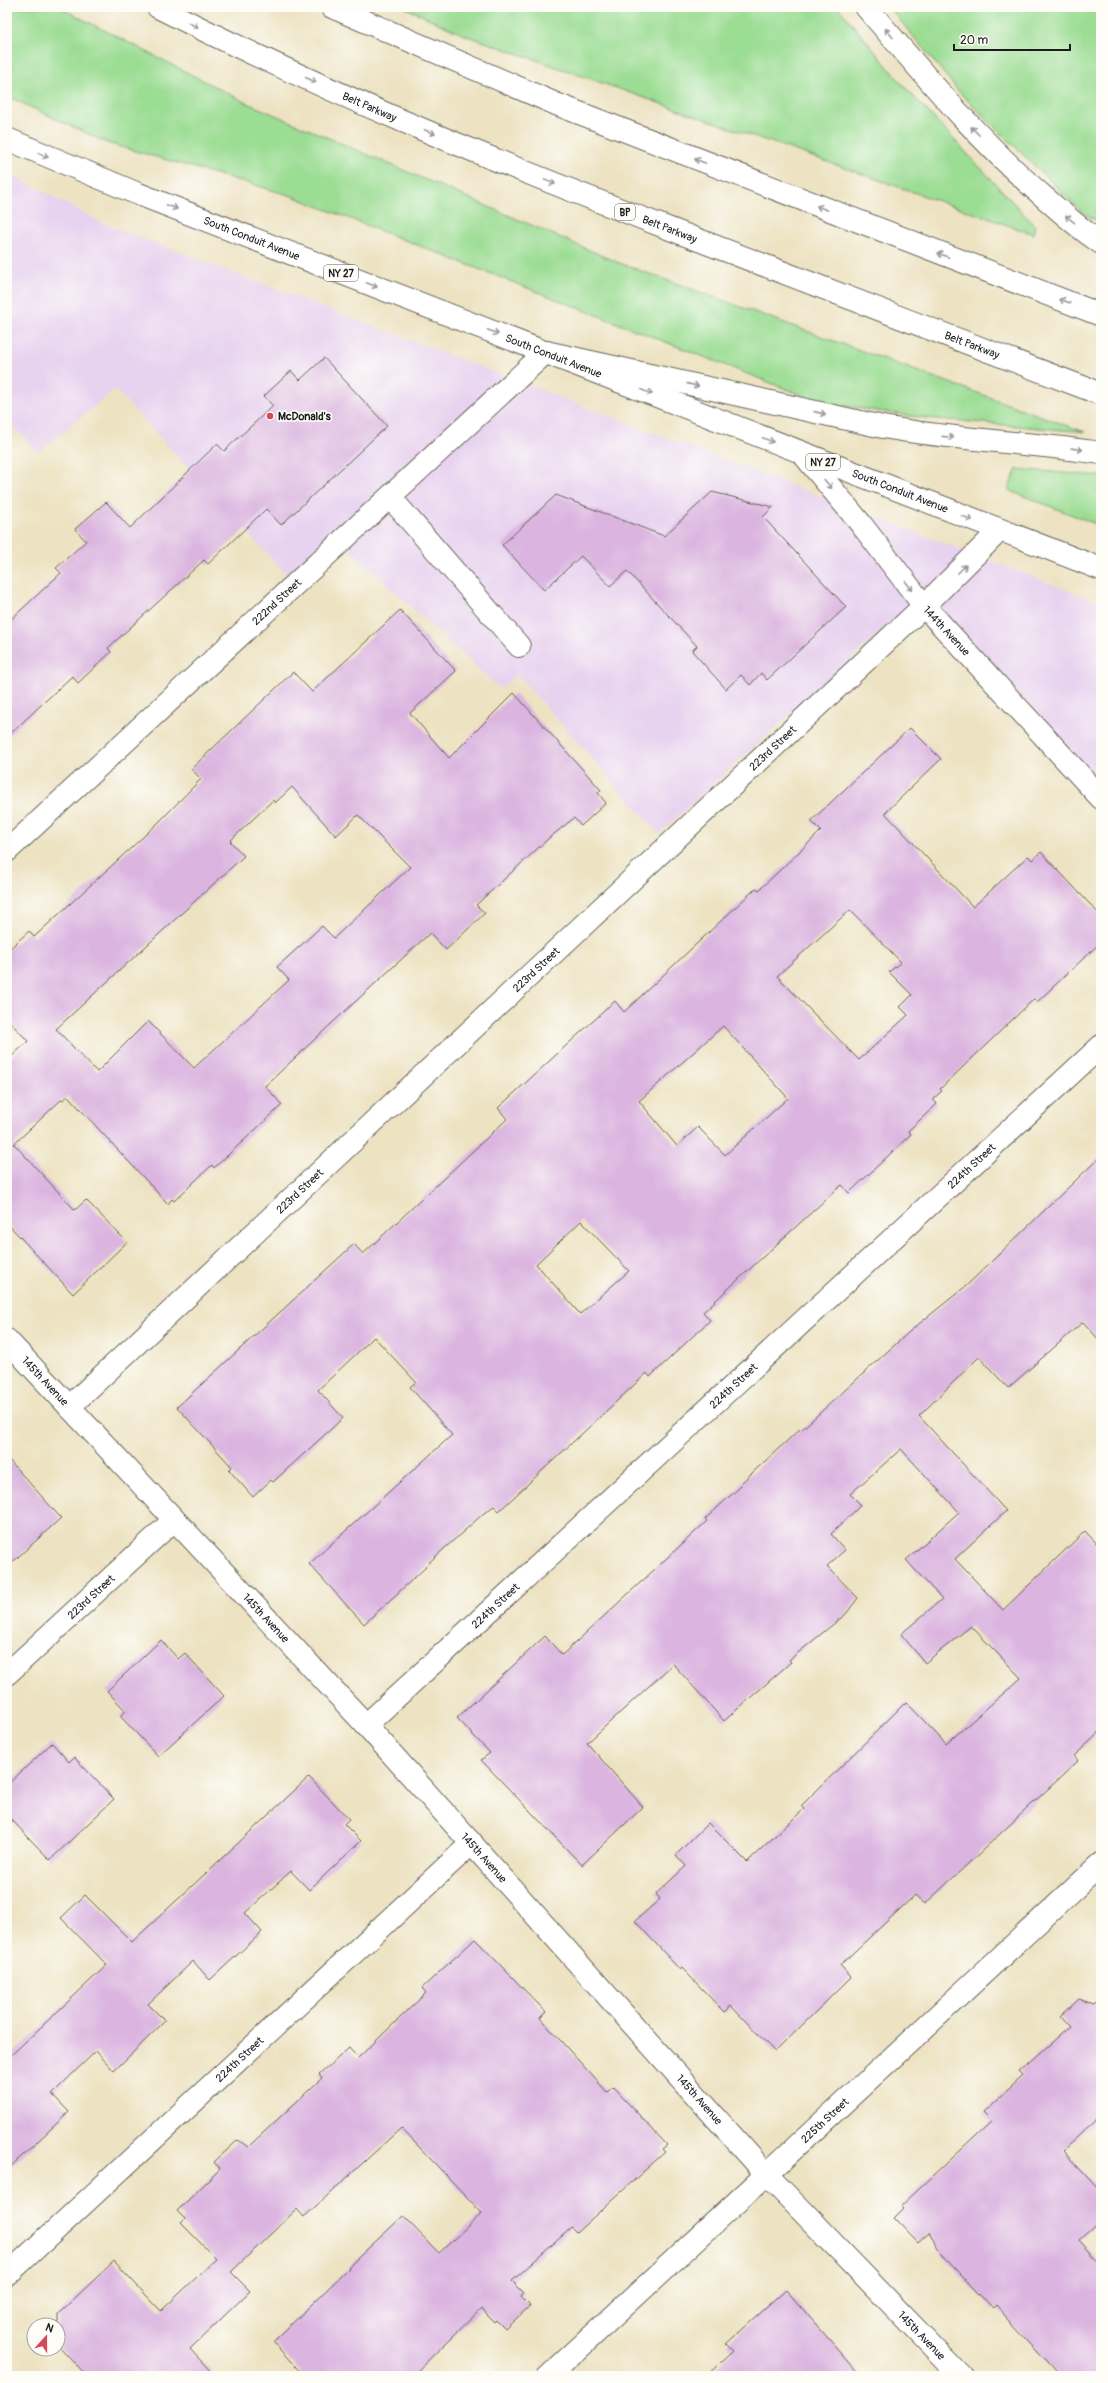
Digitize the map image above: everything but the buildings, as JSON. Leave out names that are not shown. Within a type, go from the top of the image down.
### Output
[{"type":"main road","name":"Belt Parkway","points":[[158,7],[345,96],[477,153],[744,258],[1101,394]]},
{"type":"main road","points":[[332,7],[426,50],[556,104],[1101,315]]},
{"type":"main road","points":[[866,7],[948,103],[988,145],[1022,178],[1101,243]]},
{"type":"main road","name":"South Conduit Avenue","points":[[7,139],[136,193],[1101,569]]},
{"type":"main road","points":[[546,352],[883,427],[926,435],[1025,443],[1101,453]]},
{"type":"main road","name":"222nd Street","points":[[7,851],[546,352]]},
{"type":"main road","name":"144th Avenue","points":[[803,454],[861,524],[924,606],[1101,798]]},
{"type":"main road","points":[[390,497],[519,646]]},
{"type":"main road","name":"223rd Street","points":[[69,1407],[924,606],[1000,530]]},
{"type":"main road","name":"224th Street","points":[[366,1725],[1101,1046]]},
{"type":"main road","name":"145th Avenue","points":[[7,1340],[366,1725],[766,2174],[961,2376]]},
{"type":"main road","name":"223rd Street","points":[[7,1674],[174,1520]]},
{"type":"main road","name":"224th Street","points":[[7,2275],[472,1843]]},
{"type":"main road","name":"225th Street","points":[[549,2376],[1101,1864]]},
{"type":"shaded area","points":[[7,172],[102,223],[1101,603],[1101,785],[924,592],[659,834],[517,674],[500,689],[332,533],[288,576],[115,389],[38,452],[7,419]]},
{"type":"green space","points":[[7,7],[59,7],[245,102],[617,262],[1085,432],[926,418],[822,403],[289,195],[107,143],[7,96]]},
{"type":"green space","points":[[404,7],[838,7],[902,84],[1035,226],[1033,234],[462,34]]},
{"type":"green space","points":[[889,7],[1101,7],[1101,223],[1082,212],[960,93]]},
{"type":"green space","points":[[1017,469],[1101,476],[1101,526],[1008,490]]},
{"type":"place","name":"McDonald's","points":[[270,416]]}]
